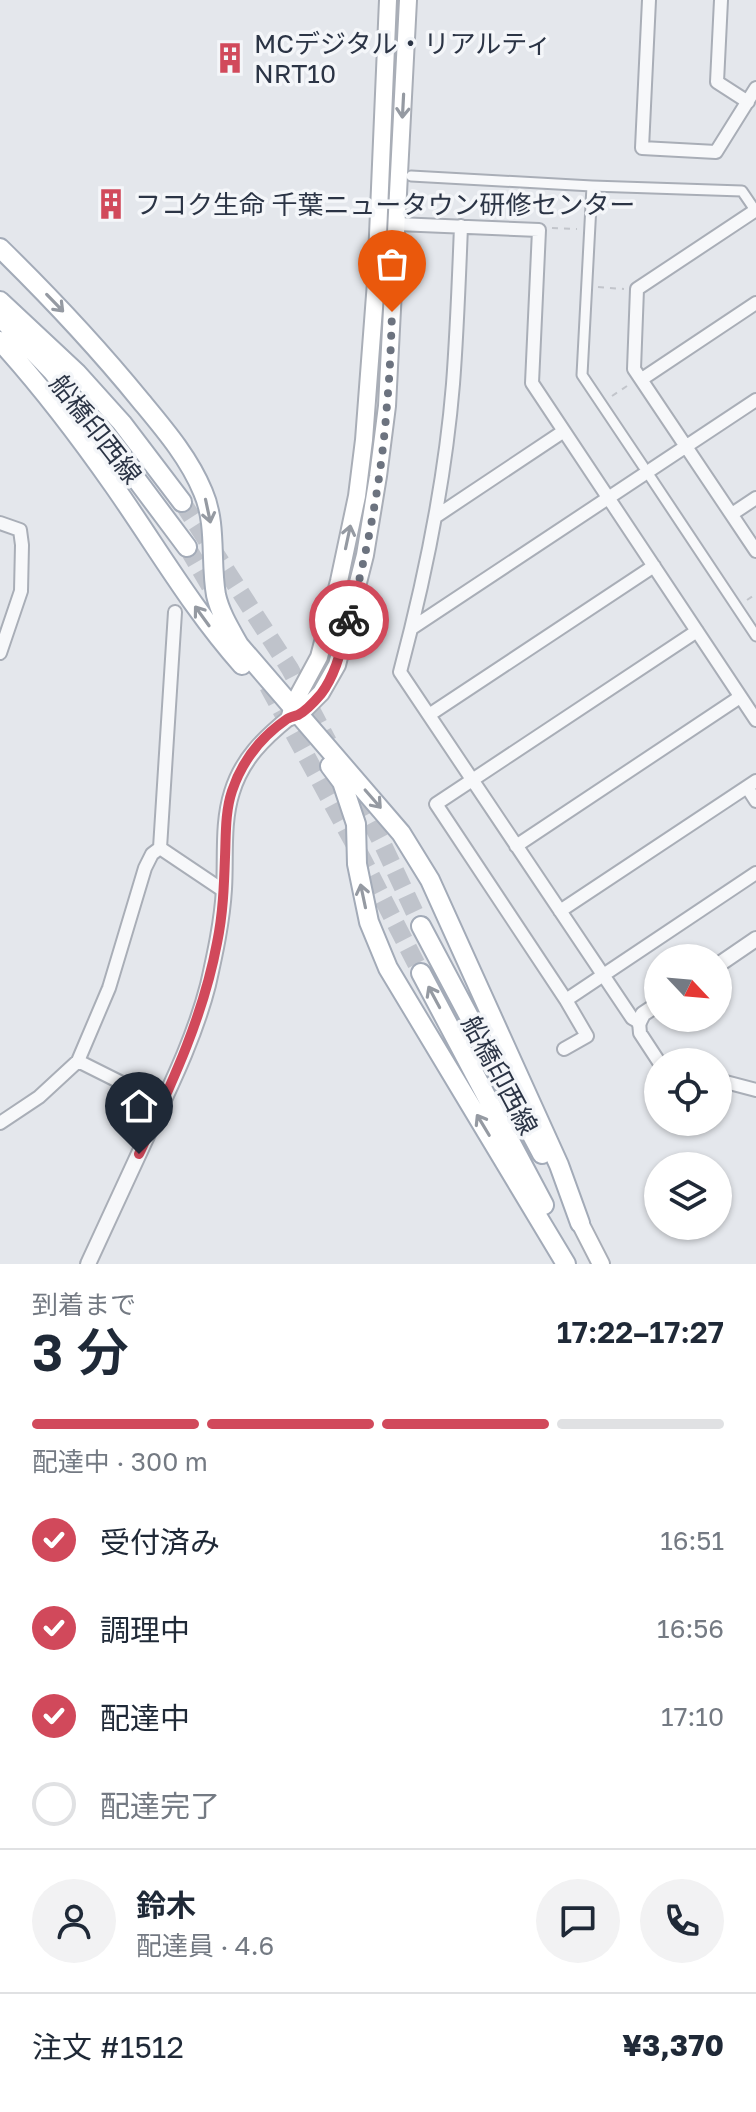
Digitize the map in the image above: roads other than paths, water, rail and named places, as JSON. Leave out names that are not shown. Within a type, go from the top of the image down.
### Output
[{"type":"main road","points":[[294,712],[319,657],[357,496],[370,384],[388,0]]},
{"type":"main road","points":[[294,712],[321,693],[337,665],[365,555],[387,406],[408,0]]},
{"type":"main road","points":[[0,248],[107,360],[177,445],[209,507],[217,599],[226,621],[239,645],[294,712],[401,833],[430,880],[559,1165],[580,1223],[601,1264]]},
{"type":"main road","name":"船橋印西線","points":[[0,301],[77,373],[122,423],[182,502]]},
{"type":"main road","name":"船橋印西線","points":[[0,317],[52,371],[187,547]]},
{"type":"main road","points":[[0,341],[24,367],[114,486],[200,615],[269,696],[294,712],[342,782],[356,824],[357,864],[369,922],[388,968],[566,1264]]},
{"type":"main road","name":"船橋印西線","points":[[421,926],[580,1223]]},
{"type":"main road","name":"船橋印西線","points":[[421,973],[575,1264]]},
{"type":"street","points":[[649,0],[642,148],[716,152],[756,88]]},
{"type":"street","points":[[721,0],[717,82],[748,102]]},
{"type":"street","points":[[411,176],[742,191],[756,210],[637,289],[634,369],[756,551]]},
{"type":"street","points":[[592,186],[582,375],[643,466]]},
{"type":"street","points":[[379,215],[397,220],[539,230],[532,383],[756,720]]},
{"type":"street","points":[[461,226],[453,386],[444,462],[420,599],[400,672],[632,1018],[639,1022]]},
{"type":"street","points":[[641,378],[756,303]]},
{"type":"street","points":[[412,628],[756,400]]},
{"type":"street","points":[[435,517],[564,431]]},
{"type":"street","points":[[651,478],[756,636]]},
{"type":"street","points":[[732,514],[756,498]]},
{"type":"street","points":[[0,523],[20,530],[22,545],[21,591],[0,653]]},
{"type":"street","points":[[429,715],[654,566]]},
{"type":"street","points":[[0,1123],[39,1097],[78,1061],[109,988],[145,868],[152,854],[160,848],[175,612]]},
{"type":"street","points":[[564,1049],[587,1036],[436,804],[697,631]]},
{"type":"street","points":[[516,846],[740,697]]},
{"type":"street","points":[[88,1264],[162,1103],[195,1026],[207,988],[218,941],[232,792],[260,742],[294,712]]},
{"type":"street","points":[[560,911],[751,784],[756,801]]},
{"type":"street","points":[[160,848],[224,891]]},
{"type":"street","points":[[566,1000],[756,873]]},
{"type":"street","points":[[732,955],[756,939]]},
{"type":"street","points":[[644,1013],[639,1022],[640,1033],[650,1048]]},
{"type":"street","points":[[78,1061],[162,1103]]},
{"type":"street","points":[[732,1084],[756,1090]]},
{"type":"tunnel","points":[[182,502],[290,669],[328,742]]},
{"type":"tunnel","points":[[187,547],[217,598]]},
{"type":"tunnel","points":[[268,686],[421,973]]},
{"type":"tunnel","points":[[346,775],[421,926]]},
{"type":"place","name":"MCデジタル・リアルティ NRT10","points":[[230,58]]},
{"type":"place","name":"フコク生命 千葉ニュータウン研修センター","points":[[111,204]]}]
